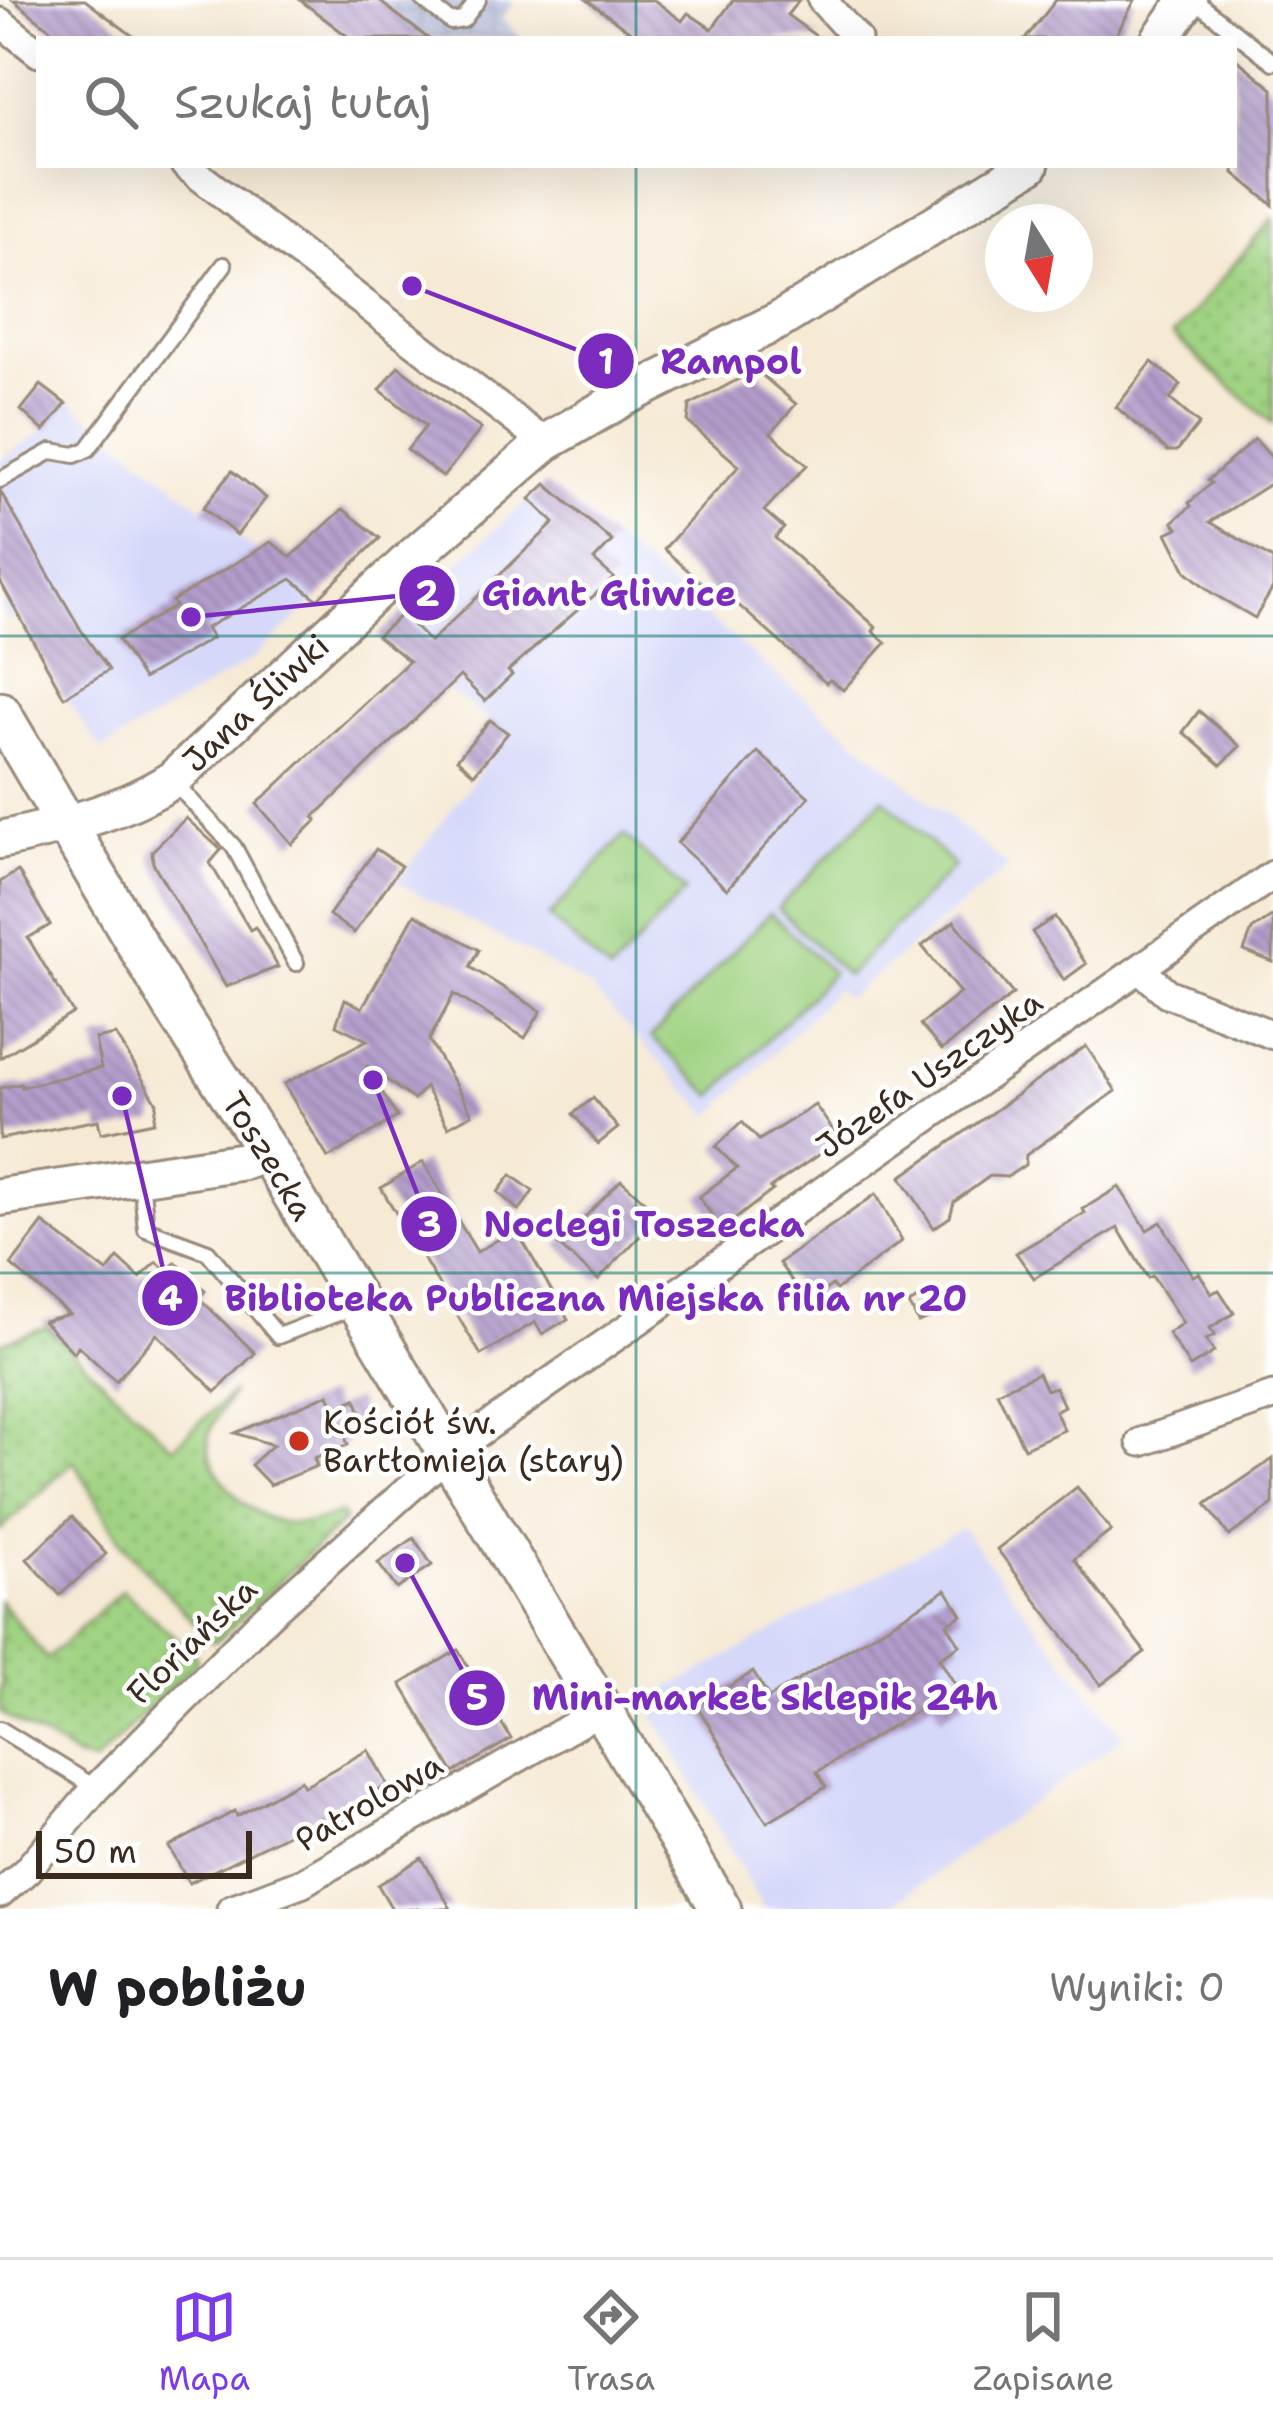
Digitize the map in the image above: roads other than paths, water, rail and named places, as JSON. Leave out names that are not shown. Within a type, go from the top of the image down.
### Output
[{"type":"main road","name":"Toszecka","points":[[0,712],[721,1909]]},
{"type":"street","points":[[822,0],[854,36]]},
{"type":"street","points":[[1162,36],[1191,0]]},
{"type":"street","points":[[0,22],[36,50]]},
{"type":"street","points":[[189,168],[545,443]]},
{"type":"street","name":"Jana Śliwki","points":[[0,840],[68,826],[147,796],[172,780],[414,556],[545,443],[780,320],[1019,168]]},
{"type":"street","name":"Józefa Uszczyka","points":[[448,1454],[1273,875]]},
{"type":"street","points":[[1140,969],[1168,993],[1273,1035]]},
{"type":"street","points":[[0,1197],[245,1161],[268,1153]]},
{"type":"street","points":[[1141,1442],[1273,1396]]},
{"type":"street","name":"Floriańska","points":[[0,1894],[27,1870],[96,1788],[267,1616],[448,1454]]},
{"type":"street","name":"Patrolowa","points":[[231,1909],[309,1894],[601,1710]]},
{"type":"lane","points":[[423,0],[452,22],[463,20],[478,0]]},
{"type":"lane","points":[[1191,0],[1273,62]]},
{"type":"lane","points":[[0,480],[52,452],[75,455],[88,449],[224,266]]},
{"type":"lane","points":[[172,780],[234,847],[296,963]]},
{"type":"lane","points":[[141,1177],[146,1229],[208,1252],[278,1336],[359,1304]]},
{"type":"lane","points":[[0,1729],[96,1788]]},
{"type":"place","name":"Rampol","points":[[412,286]]},
{"type":"place","name":"Giant Gliwice","points":[[191,617]]},
{"type":"place","name":"Noclegi Toszecka","points":[[373,1080]]},
{"type":"place","name":"Biblioteka Publiczna Miejska filia nr 20","points":[[122,1096]]},
{"type":"place","name":"Kościół św. Bartłomieja (stary)","points":[[299,1441]]},
{"type":"place","name":"Mini-market Sklepik 24h","points":[[405,1563]]}]
